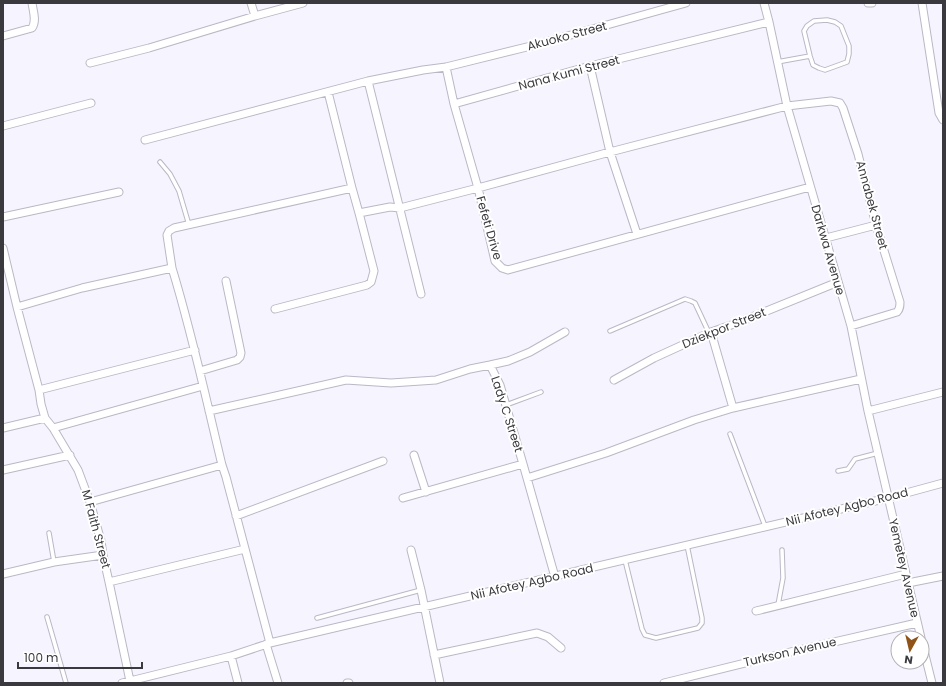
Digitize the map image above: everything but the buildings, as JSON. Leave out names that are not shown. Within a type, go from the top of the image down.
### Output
[{"type":"street","points":[[3,36],[32,28],[35,22],[32,3]]},
{"type":"street","points":[[251,3],[254,16]]},
{"type":"street","points":[[90,63],[148,48],[303,3]]},
{"type":"street","name":"Akuoko Street","points":[[145,140],[368,82],[423,70],[446,67],[542,43],[686,3]]},
{"type":"street","name":"Darkwa Avenue","points":[[764,3],[787,106],[851,326],[861,379],[888,498]]},
{"type":"street","points":[[922,3],[939,113],[943,120]]},
{"type":"street","name":"Nana Kumi Street","points":[[454,104],[590,66],[769,22]]},
{"type":"street","points":[[590,66],[610,152],[637,234]]},
{"type":"street","points":[[359,213],[390,207],[400,208],[478,188],[454,104],[446,67]]},
{"type":"street","points":[[368,82],[421,294]]},
{"type":"street","points":[[275,309],[368,285],[371,282],[374,271],[328,92]]},
{"type":"street","name":"Annabek Street","points":[[787,106],[831,101],[840,103],[858,154],[876,225],[900,302],[900,307],[897,312],[851,326]]},
{"type":"street","points":[[3,126],[91,103]]},
{"type":"street","name":"Fefeti Drive","points":[[787,106],[478,188],[495,261],[502,268],[508,270],[810,187]]},
{"type":"street","points":[[278,683],[245,549],[222,465],[183,302],[172,268],[167,235],[169,231],[174,228],[352,188]]},
{"type":"street","points":[[3,217],[118,192]]},
{"type":"street","points":[[826,238],[876,225]]},
{"type":"street","name":"M Faith Street","points":[[3,248],[45,418],[70,455],[78,470],[90,502],[101,541],[126,682]]},
{"type":"street","points":[[17,307],[82,288],[172,268]]},
{"type":"street","points":[[200,371],[237,360],[240,357],[241,353],[226,281]]},
{"type":"street","name":"Dziekpor Street","points":[[614,380],[654,358],[710,333],[838,282]]},
{"type":"street","points":[[490,365],[508,361],[530,352],[565,332]]},
{"type":"street","points":[[710,333],[733,408]]},
{"type":"street","points":[[39,390],[195,350]]},
{"type":"street","name":"Lady C Street","points":[[209,411],[346,380],[391,383],[436,380],[470,369],[490,365],[500,385],[554,577]]},
{"type":"street","points":[[527,478],[606,453],[694,420],[733,408],[861,379]]},
{"type":"street","points":[[53,428],[203,386]]},
{"type":"street","points":[[868,411],[943,392]]},
{"type":"street","points":[[3,428],[45,418]]},
{"type":"street","points":[[3,470],[70,455]]},
{"type":"street","points":[[414,455],[426,492]]},
{"type":"street","points":[[236,516],[383,461]]},
{"type":"street","points":[[404,498],[523,464]]},
{"type":"street","points":[[90,502],[222,465]]},
{"type":"street","name":"Nii Afotey Agbo Road","points":[[126,682],[231,656],[268,644],[888,498],[943,483]]},
{"type":"street","name":"Yemetey Avenue","points":[[888,498],[919,630]]},
{"type":"street","points":[[109,582],[245,549]]},
{"type":"street","points":[[411,550],[425,606],[440,683]]},
{"type":"street","points":[[3,574],[54,562],[103,555]]},
{"type":"street","points":[[756,611],[906,574]]},
{"type":"street","points":[[908,583],[943,576]]},
{"type":"street","name":"Turkson Avenue","points":[[664,683],[917,623]]},
{"type":"street","points":[[434,656],[537,633],[548,637],[561,648]]},
{"type":"street","points":[[231,656],[238,683]]},
{"type":"street","points":[[929,670],[932,683]]},
{"type":"lane","points":[[827,20],[835,22],[840,26],[849,46],[847,62],[825,70],[813,65],[810,56],[804,31],[807,26],[814,21],[827,20]]},
{"type":"lane","points":[[777,62],[810,56]]},
{"type":"lane","points":[[160,162],[170,174],[179,190],[189,225]]},
{"type":"lane","points":[[610,331],[685,299],[695,303],[710,333]]},
{"type":"lane","points":[[505,405],[541,392]]},
{"type":"lane","points":[[730,434],[765,526]]},
{"type":"lane","points":[[838,471],[848,469],[854,459],[878,454]]},
{"type":"lane","points":[[49,533],[54,562]]},
{"type":"lane","points":[[625,560],[642,629],[645,635],[656,638],[698,628],[702,623],[702,618],[687,545]]},
{"type":"lane","points":[[778,605],[783,578],[782,550]]},
{"type":"lane","points":[[318,618],[421,590]]},
{"type":"lane","points":[[47,617],[66,683]]}]
